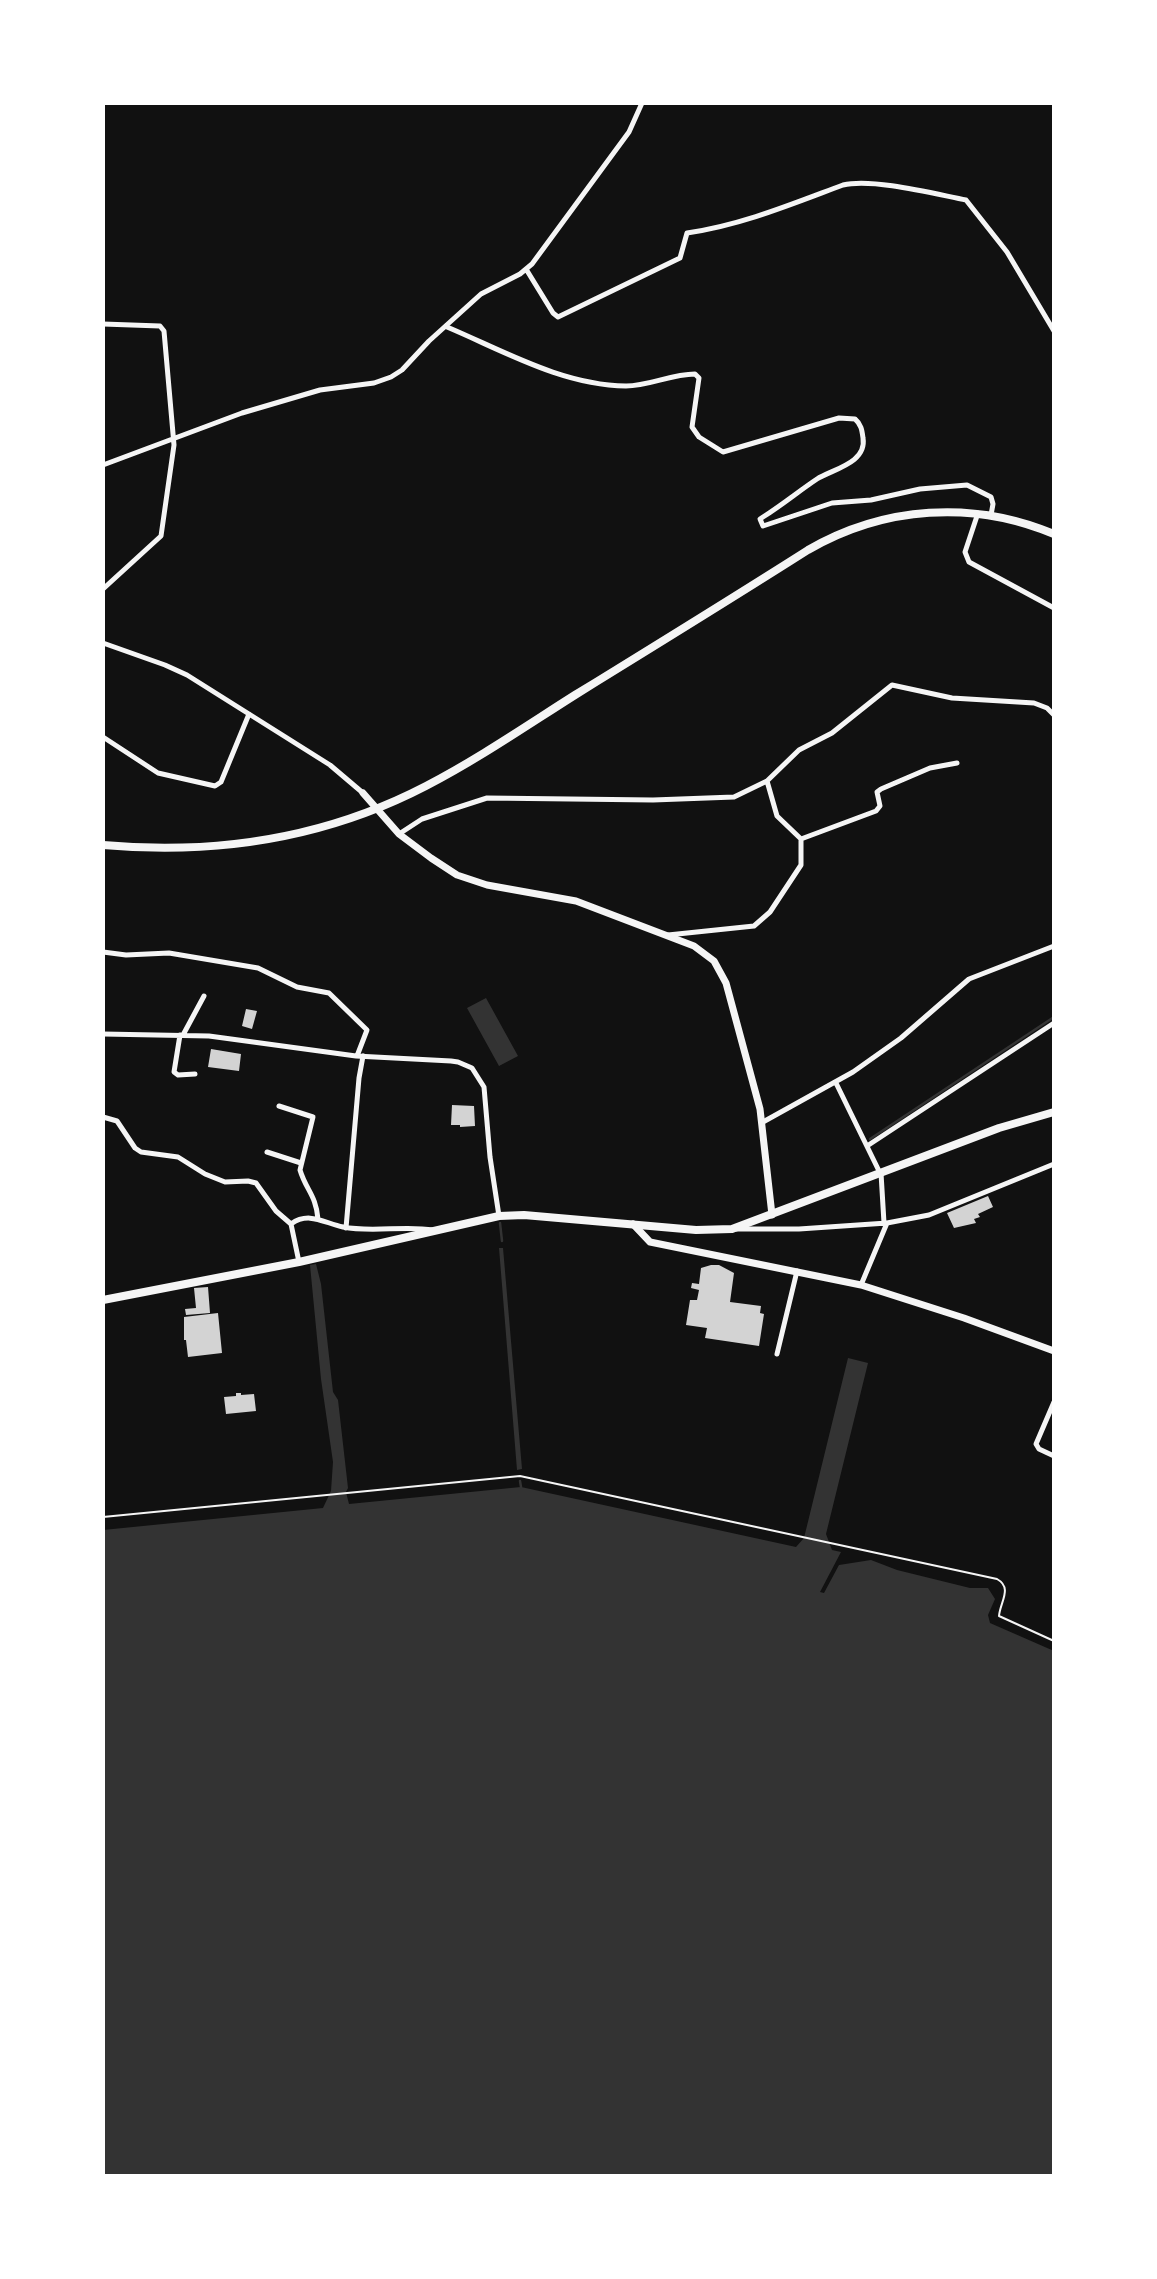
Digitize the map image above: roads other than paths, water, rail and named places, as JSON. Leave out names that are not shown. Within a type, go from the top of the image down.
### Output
[{"type":"main road","points":[[103,845],[165,849],[247,843],[309,831],[368,812],[425,787],[461,767],[832,537],[870,523],[910,514],[951,511],[1018,521],[1054,534]]},
{"type":"main road","points":[[103,1300],[299,1262],[499,1216],[524,1215],[706,1230],[733,1229],[999,1128],[1054,1112]]},
{"type":"street","points":[[103,465],[230,417],[308,393],[374,383],[402,370],[429,341],[481,295],[526,269],[629,132],[642,103]]},
{"type":"street","points":[[526,269],[558,317],[680,258],[687,233],[719,229],[747,221],[851,183],[881,186],[966,200],[1007,253],[1054,331]]},
{"type":"street","points":[[103,324],[160,327],[164,331],[173,440],[161,536],[103,589]]},
{"type":"street","points":[[447,327],[565,377],[626,386],[695,374],[699,378],[692,426],[699,437],[723,452],[839,418],[855,419],[861,427],[864,442],[862,451],[844,467],[820,477],[760,519],[763,526],[832,503],[871,500],[920,489],[967,485],[991,497],[991,515]]},
{"type":"street","points":[[978,513],[965,552],[969,562],[1054,608]]},
{"type":"street","points":[[103,643],[176,669],[330,765],[362,793],[399,834],[444,867],[472,881],[566,898],[667,935],[701,950],[714,961],[723,975],[763,1122],[772,1214]]},
{"type":"street","points":[[399,834],[422,818],[487,798],[734,797],[767,781],[799,750],[832,733],[892,685],[952,698],[1034,703],[1047,708],[1054,715]]},
{"type":"street","points":[[103,737],[158,773],[215,786],[220,782],[249,714]]},
{"type":"street","points":[[802,839],[876,811],[880,806],[877,792],[881,789],[930,768],[957,763]]},
{"type":"street","points":[[667,935],[754,926],[770,912],[788,887],[801,864],[802,839],[777,816],[767,781]]},
{"type":"street","points":[[763,1122],[836,1083],[901,1038],[969,979],[1054,946]]},
{"type":"street","points":[[103,952],[125,955],[169,953],[265,970],[297,987],[330,993],[367,1030],[360,1056],[346,1227]]},
{"type":"street","points":[[195,1074],[174,1073],[181,1035],[204,996]]},
{"type":"street","points":[[867,1146],[1054,1023]]},
{"type":"street","points":[[103,1034],[209,1036],[360,1056],[458,1062],[477,1074],[484,1087],[490,1157],[499,1216]]},
{"type":"street","points":[[836,1083],[880,1173],[885,1223],[861,1285]]},
{"type":"street","points":[[279,1106],[313,1117],[301,1163],[301,1174],[317,1206],[317,1219]]},
{"type":"street","points":[[103,1117],[117,1121],[135,1148],[141,1152],[178,1157],[205,1174],[225,1182],[256,1183],[276,1211],[290,1224],[299,1262]]},
{"type":"street","points":[[267,1152],[301,1163]]},
{"type":"street","points":[[733,1229],[799,1229],[885,1223],[929,1215],[1054,1164]]},
{"type":"street","points":[[290,1224],[299,1218],[317,1219],[346,1227],[436,1230]]},
{"type":"street","points":[[633,1224],[650,1242],[861,1285],[964,1318],[1054,1351]]},
{"type":"street","points":[[391,1230],[393,1240]]},
{"type":"street","points":[[776,1354],[797,1271]]},
{"type":"street","points":[[1054,1402],[1036,1444],[1039,1449],[1054,1456]]},
{"type":"waterway","points":[[870,1139],[1054,1017]]},
{"type":"waterway","points":[[500,1223],[502,1241]]},
{"type":"waterway","points":[[520,1481],[521,1487]]}]
